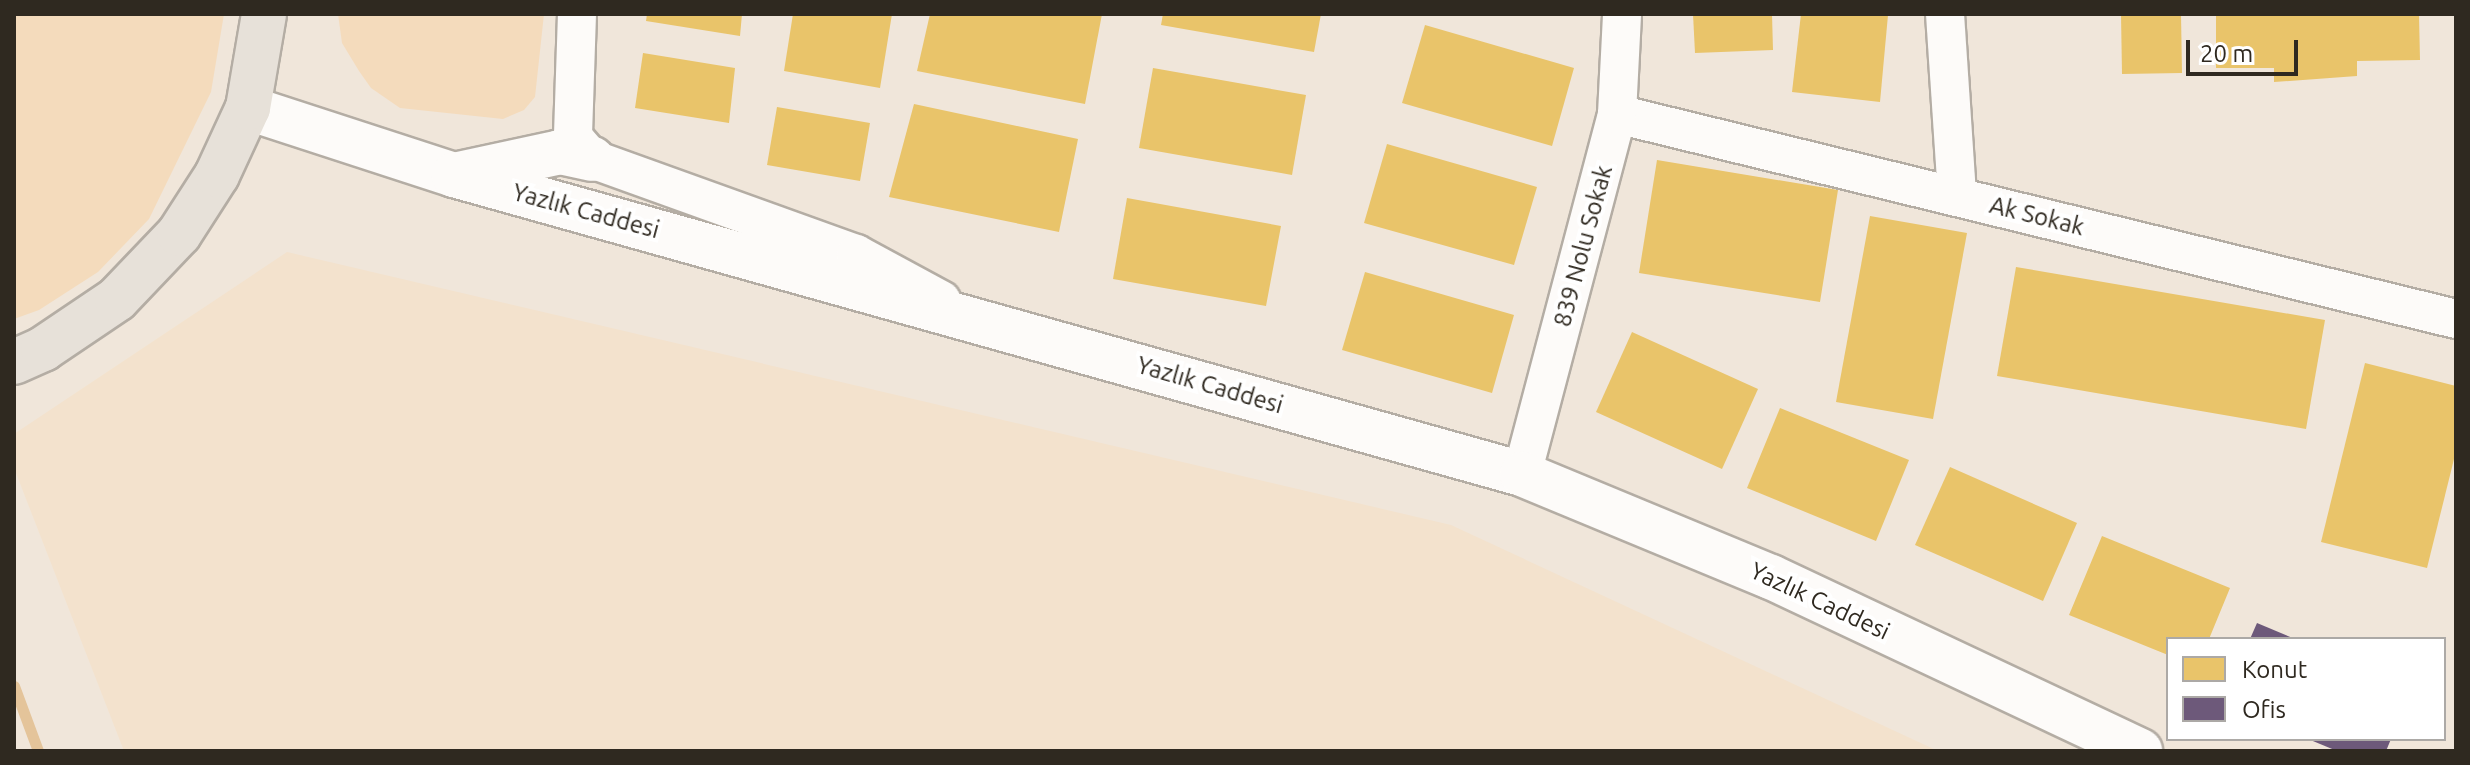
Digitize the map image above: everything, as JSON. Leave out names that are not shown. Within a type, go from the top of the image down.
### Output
[{"type":"main road","points":[[14,362],[43,349],[117,299],[179,234],[217,175],[248,108],[264,14]]},
{"type":"main road","name":"Yazlık Caddesi","points":[[248,108],[454,175],[972,317],[1522,474],[1771,577],[2140,751]]},
{"type":"main road","points":[[454,175],[560,152],[592,159]]},
{"type":"street","points":[[577,14],[573,137],[592,159],[856,254],[972,317]]},
{"type":"street","name":"839 Nolu Sokak","points":[[1522,474],[1617,114],[1622,14]]},
{"type":"street","points":[[1945,14],[1957,197]]},
{"type":"street","name":"Ak Sokak","points":[[1617,114],[2456,319]]},
{"type":"shaded area","points":[[14,14],[224,14],[211,92],[149,219],[98,272],[39,310],[14,319]]},
{"type":"shaded area","points":[[338,14],[544,14],[535,97],[524,110],[503,119],[400,108],[371,88],[359,71],[342,43]]},
{"type":"shaded area","points":[[287,252],[1451,525],[1938,751],[124,751],[14,468],[14,434]]},
{"type":"building: Konut","points":[[647,14],[742,14],[740,36],[646,21]]},
{"type":"building: Konut","points":[[793,14],[892,14],[880,88],[784,71]]},
{"type":"building: Konut","points":[[930,14],[1102,14],[1085,104],[917,71]]},
{"type":"building: Konut","points":[[1163,14],[1321,14],[1314,52],[1161,25]]},
{"type":"building: Konut","points":[[1693,14],[1772,14],[1773,50],[1695,53]]},
{"type":"building: Konut","points":[[1801,14],[1888,15],[1880,102],[1792,92]]},
{"type":"building: Konut","points":[[2121,14],[2181,14],[2182,73],[2122,74]]},
{"type":"building: Konut","points":[[2216,14],[2419,14],[2420,60],[2357,61],[2357,76],[2274,82],[2274,68],[2216,68]]},
{"type":"building: Konut","points":[[1425,25],[1574,68],[1552,146],[1402,103]]},
{"type":"building: Konut","points":[[643,53],[735,68],[729,123],[635,108]]},
{"type":"building: Konut","points":[[1153,68],[1306,95],[1292,175],[1139,148]]},
{"type":"building: Konut","points":[[914,104],[1078,139],[1059,232],[889,197]]},
{"type":"building: Konut","points":[[777,107],[870,123],[860,181],[767,165]]},
{"type":"building: Konut","points":[[1387,144],[1537,187],[1514,265],[1364,223]]},
{"type":"building: Konut","points":[[1657,160],[1838,190],[1820,302],[1639,273]]},
{"type":"building: Konut","points":[[1127,198],[1281,226],[1266,306],[1113,279]]},
{"type":"building: Konut","points":[[1870,216],[1967,233],[1933,419],[1836,402]]},
{"type":"building: Konut","points":[[2016,267],[2325,320],[2306,429],[1997,376]]},
{"type":"building: Konut","points":[[1365,272],[1514,315],[1492,393],[1342,350]]},
{"type":"building: Konut","points":[[1632,332],[1758,389],[1722,469],[1596,412]]},
{"type":"building: Konut","points":[[2365,363],[2456,386],[2456,451],[2427,568],[2321,542]]},
{"type":"building: Konut","points":[[1780,408],[1909,460],[1876,541],[1747,488]]},
{"type":"building: Konut","points":[[1950,467],[2077,523],[2043,601],[1915,545]]},
{"type":"building: Konut","points":[[2102,536],[2230,588],[2210,637],[2166,637],[2166,654],[2069,615]]},
{"type":"building: Ofis","points":[[2257,623],[2290,637],[2251,637]]},
{"type":"building: Ofis","points":[[2313,741],[2390,741],[2386,751],[2337,751]]},
{"type":"waterway","points":[[14,686],[38,751]]}]
